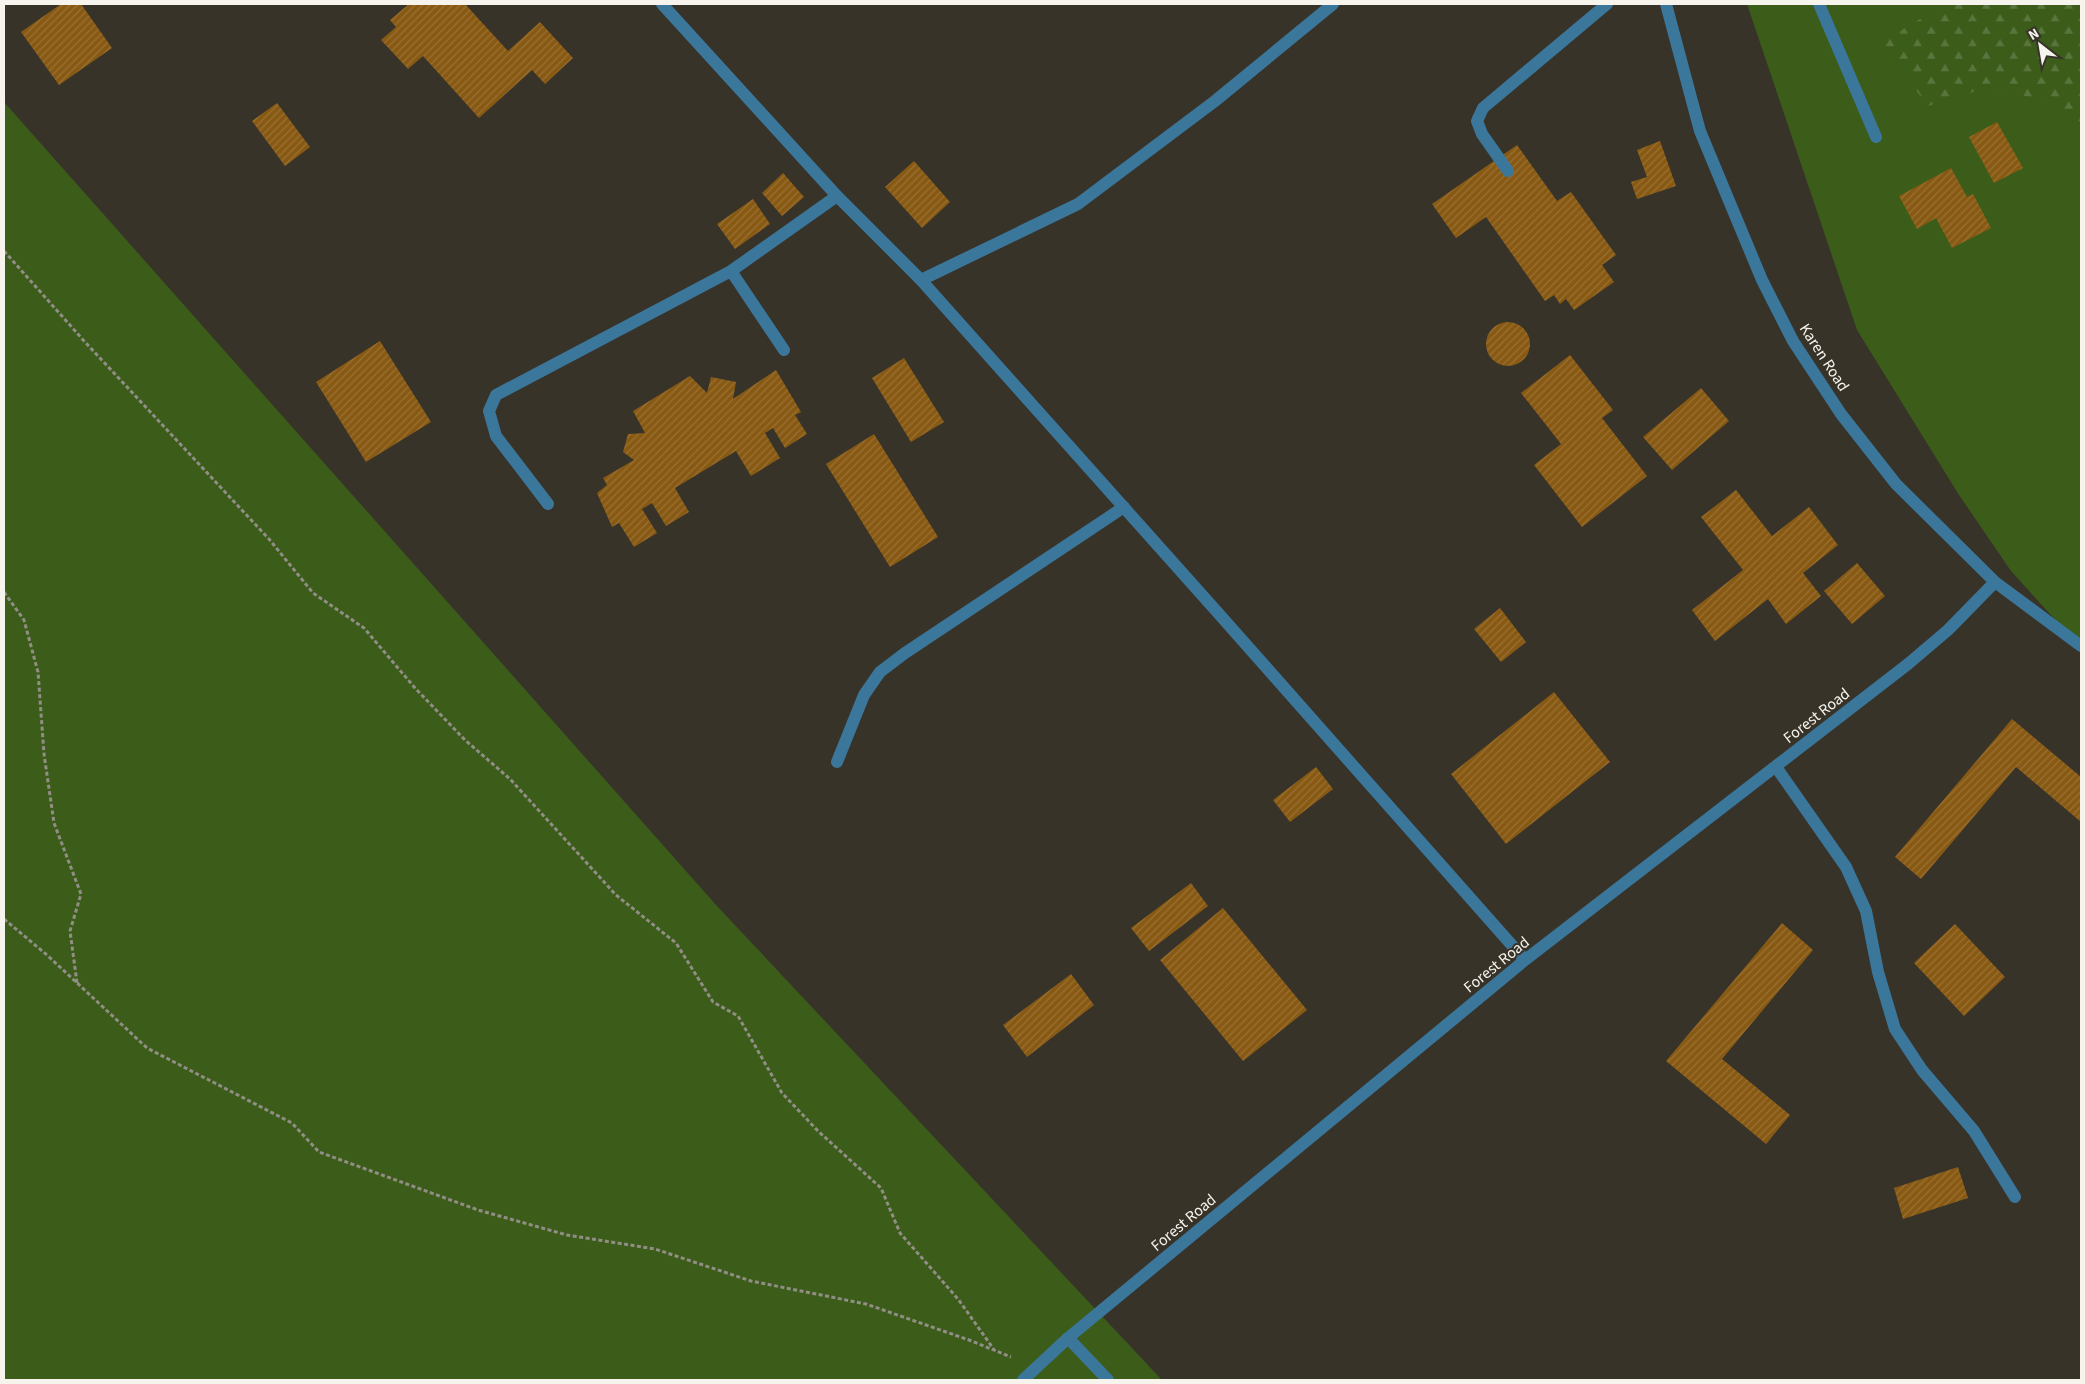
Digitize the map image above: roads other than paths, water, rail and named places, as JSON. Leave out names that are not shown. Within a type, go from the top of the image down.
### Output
[{"type":"street","points":[[662,4],[837,196],[921,280],[1526,960]]},
{"type":"street","points":[[921,280],[1078,204],[1215,101],[1333,4]]},
{"type":"street","points":[[1508,171],[1482,134],[1476,121],[1483,108],[1607,4]]},
{"type":"street","name":"Karen Road","points":[[1666,4],[1700,131],[1762,280],[1793,341],[1841,414],[1896,484],[1996,582],[2081,646]]},
{"type":"street","points":[[1818,4],[1876,137]]},
{"type":"street","points":[[548,504],[496,436],[489,411],[496,395],[731,271],[837,196]]},
{"type":"street","points":[[731,271],[784,350]]},
{"type":"street","points":[[837,762],[864,695],[880,672],[1124,506]]},
{"type":"street","name":"Forest Road","points":[[1024,1380],[1068,1338],[1526,960],[1915,659],[1948,630],[1996,582]]},
{"type":"street","points":[[1776,767],[1846,867],[1866,911],[1878,972],[1895,1029],[1922,1070],[1974,1131],[2015,1197]]},
{"type":"street","points":[[1068,1338],[1108,1380]]}]
